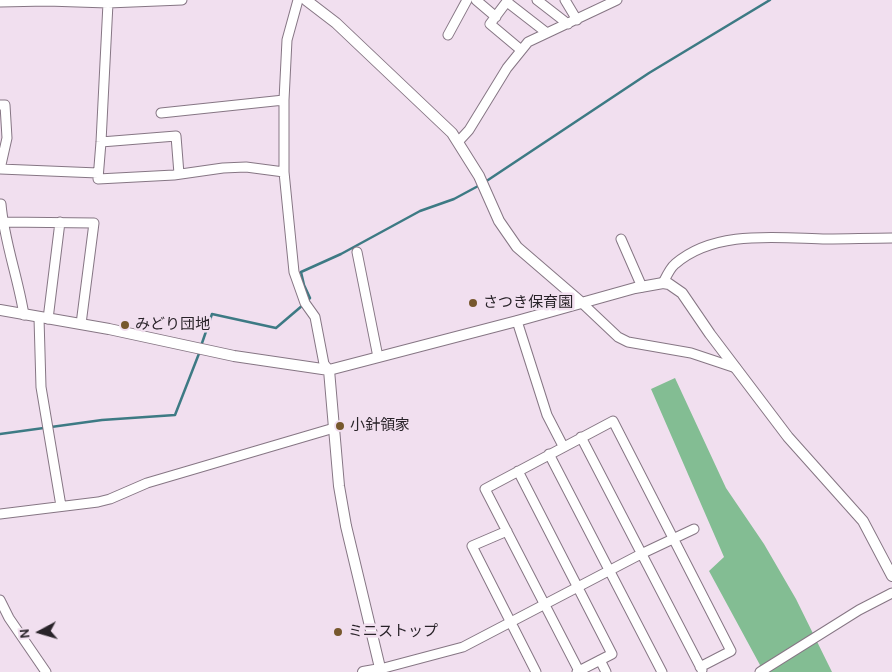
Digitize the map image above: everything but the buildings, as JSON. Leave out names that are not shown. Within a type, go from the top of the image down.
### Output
[{"type":"street","points":[[0,2],[46,0],[108,3],[182,0]]},
{"type":"street","points":[[298,0],[287,40],[284,100],[284,172],[294,272],[305,303],[315,317],[324,364],[329,370],[339,486],[346,526],[380,670]]},
{"type":"street","points":[[306,0],[336,23],[452,133],[479,176],[498,221],[517,247],[618,337],[628,342],[691,352],[736,368]]},
{"type":"street","points":[[448,35],[467,0]]},
{"type":"street","points":[[476,0],[496,17]]},
{"type":"street","points":[[537,0],[572,22]]},
{"type":"street","points":[[565,0],[572,22]]},
{"type":"street","points":[[458,142],[469,130],[507,68],[528,42],[617,0]]},
{"type":"street","points":[[521,50],[490,24],[508,1],[547,33]]},
{"type":"street","points":[[108,3],[98,179],[179,174],[246,167],[284,172]]},
{"type":"street","points":[[161,113],[284,100]]},
{"type":"street","points":[[0,105],[5,105],[7,138],[0,169],[98,173]]},
{"type":"street","points":[[101,142],[176,136],[179,174]]},
{"type":"street","points":[[1,204],[3,222],[24,315]]},
{"type":"street","points":[[3,222],[94,223],[81,324]]},
{"type":"street","points":[[60,222],[44,318],[41,387],[61,506]]},
{"type":"street","points":[[663,283],[673,265],[688,254],[731,240],[764,237],[892,238]]},
{"type":"street","points":[[620,239],[642,286]]},
{"type":"street","points":[[357,252],[378,357]]},
{"type":"street","points":[[0,310],[139,335],[234,356],[329,370],[642,286],[669,284],[682,293],[788,437],[863,521],[892,576]]},
{"type":"street","points":[[517,321],[547,415],[563,446]]},
{"type":"street","points":[[518,471],[612,654],[578,672],[485,489],[563,446],[613,421],[731,650],[701,669],[582,437]]},
{"type":"street","points":[[0,514],[110,499],[147,483],[334,428]]},
{"type":"street","points":[[549,454],[662,672]]},
{"type":"street","points":[[363,672],[380,670],[463,647],[673,538],[694,529]]},
{"type":"street","points":[[506,531],[472,546],[536,672]]},
{"type":"street","points":[[760,672],[859,610],[892,593]]},
{"type":"street","points":[[0,600],[9,618],[46,672]]},
{"type":"street","points":[[600,660],[606,672]]},
{"type":"green space","points":[[675,378],[726,488],[764,544],[796,599],[832,672],[755,672],[760,665],[709,571],[724,557],[651,389]]},
{"type":"waterway","points":[[485,182],[649,73],[770,0]]},
{"type":"waterway","points":[[307,301],[310,298],[301,272],[341,254],[420,211],[454,199],[480,185]]},
{"type":"waterway","points":[[201,346],[212,314],[276,328],[303,305]]},
{"type":"waterway","points":[[0,434],[102,420],[175,415],[200,351]]},
{"type":"place","name":"さつき保育園","points":[[473,303]]},
{"type":"place","name":"みどり団地","points":[[125,325]]},
{"type":"place","name":"小針領家","points":[[340,426]]},
{"type":"place","name":"ミニストップ","points":[[338,632]]}]
